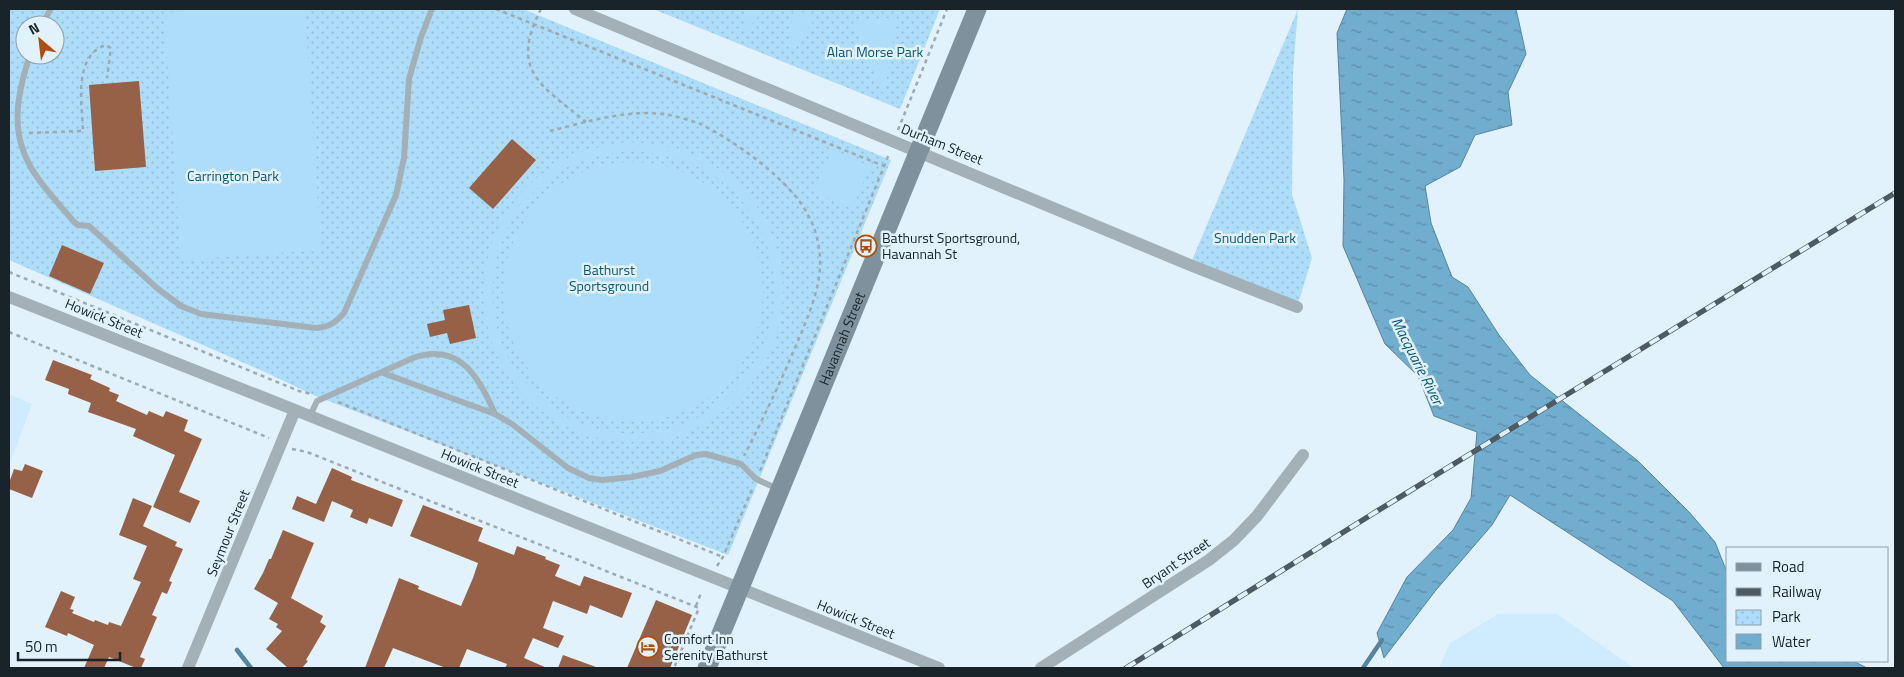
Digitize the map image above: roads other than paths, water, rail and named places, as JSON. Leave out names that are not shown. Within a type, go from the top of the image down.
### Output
[{"type":"street","name":"Durham Street","points":[[576,9],[1190,265],[1297,307]]},
{"type":"street","name":"Havannah Street","points":[[707,668],[977,9]]},
{"type":"street","name":"Howick Street","points":[[9,297],[939,668]]},
{"type":"street","name":"Seymour Street","points":[[188,668],[295,410]]},
{"type":"street","name":"Bryant Street","points":[[1041,668],[1209,560],[1234,540],[1257,516],[1303,455]]},
{"type":"lane","points":[[27,65],[18,103],[16,124],[18,134],[27,160],[35,174],[74,222],[78,225],[89,226],[158,290],[182,306],[201,314],[316,328],[330,326],[337,322],[344,313],[396,195],[404,158],[409,79],[421,37],[432,9]]},
{"type":"lane","points":[[310,416],[317,401],[425,354],[438,353],[463,362],[487,395],[495,414]]},
{"type":"lane","points":[[383,373],[495,414],[512,424],[568,468],[588,478],[602,480],[632,477],[660,471],[696,455],[712,455],[740,464],[756,480],[780,490]]},
{"type":"water","name":"Macquarie River","points":[[1347,9],[1516,9],[1526,54],[1508,92],[1512,125],[1475,135],[1460,167],[1425,186],[1431,223],[1452,277],[1468,287],[1499,335],[1530,375],[1638,461],[1689,512],[1715,542],[1726,570],[1726,662],[1855,662],[1867,668],[1724,668],[1673,601],[1510,495],[1492,525],[1436,590],[1384,658],[1377,633],[1407,577],[1453,530],[1471,498],[1477,432],[1434,416],[1418,376],[1385,344],[1343,246],[1344,180],[1337,33]]},
{"type":"waterway","points":[[1363,668],[1382,640]]},
{"type":"waterway","points":[[237,650],[251,668]]},
{"type":"railway","points":[[1126,668],[1374,513],[1895,193]]},
{"type":"place","name":"Bathurst Sportsground, Havannah St","points":[[866,246]]},
{"type":"place","name":"Comfort Inn Serenity Bathurst","points":[[648,647]]},
{"type":"park label","name":"Alan Morse Park","points":[[875,52]]},
{"type":"park label","name":"Carrington Park","points":[[233,176]]},
{"type":"park label","name":"Snudden Park","points":[[1255,238]]},
{"type":"park label","name":"Bathurst Sportsground","points":[[609,278]]}]
